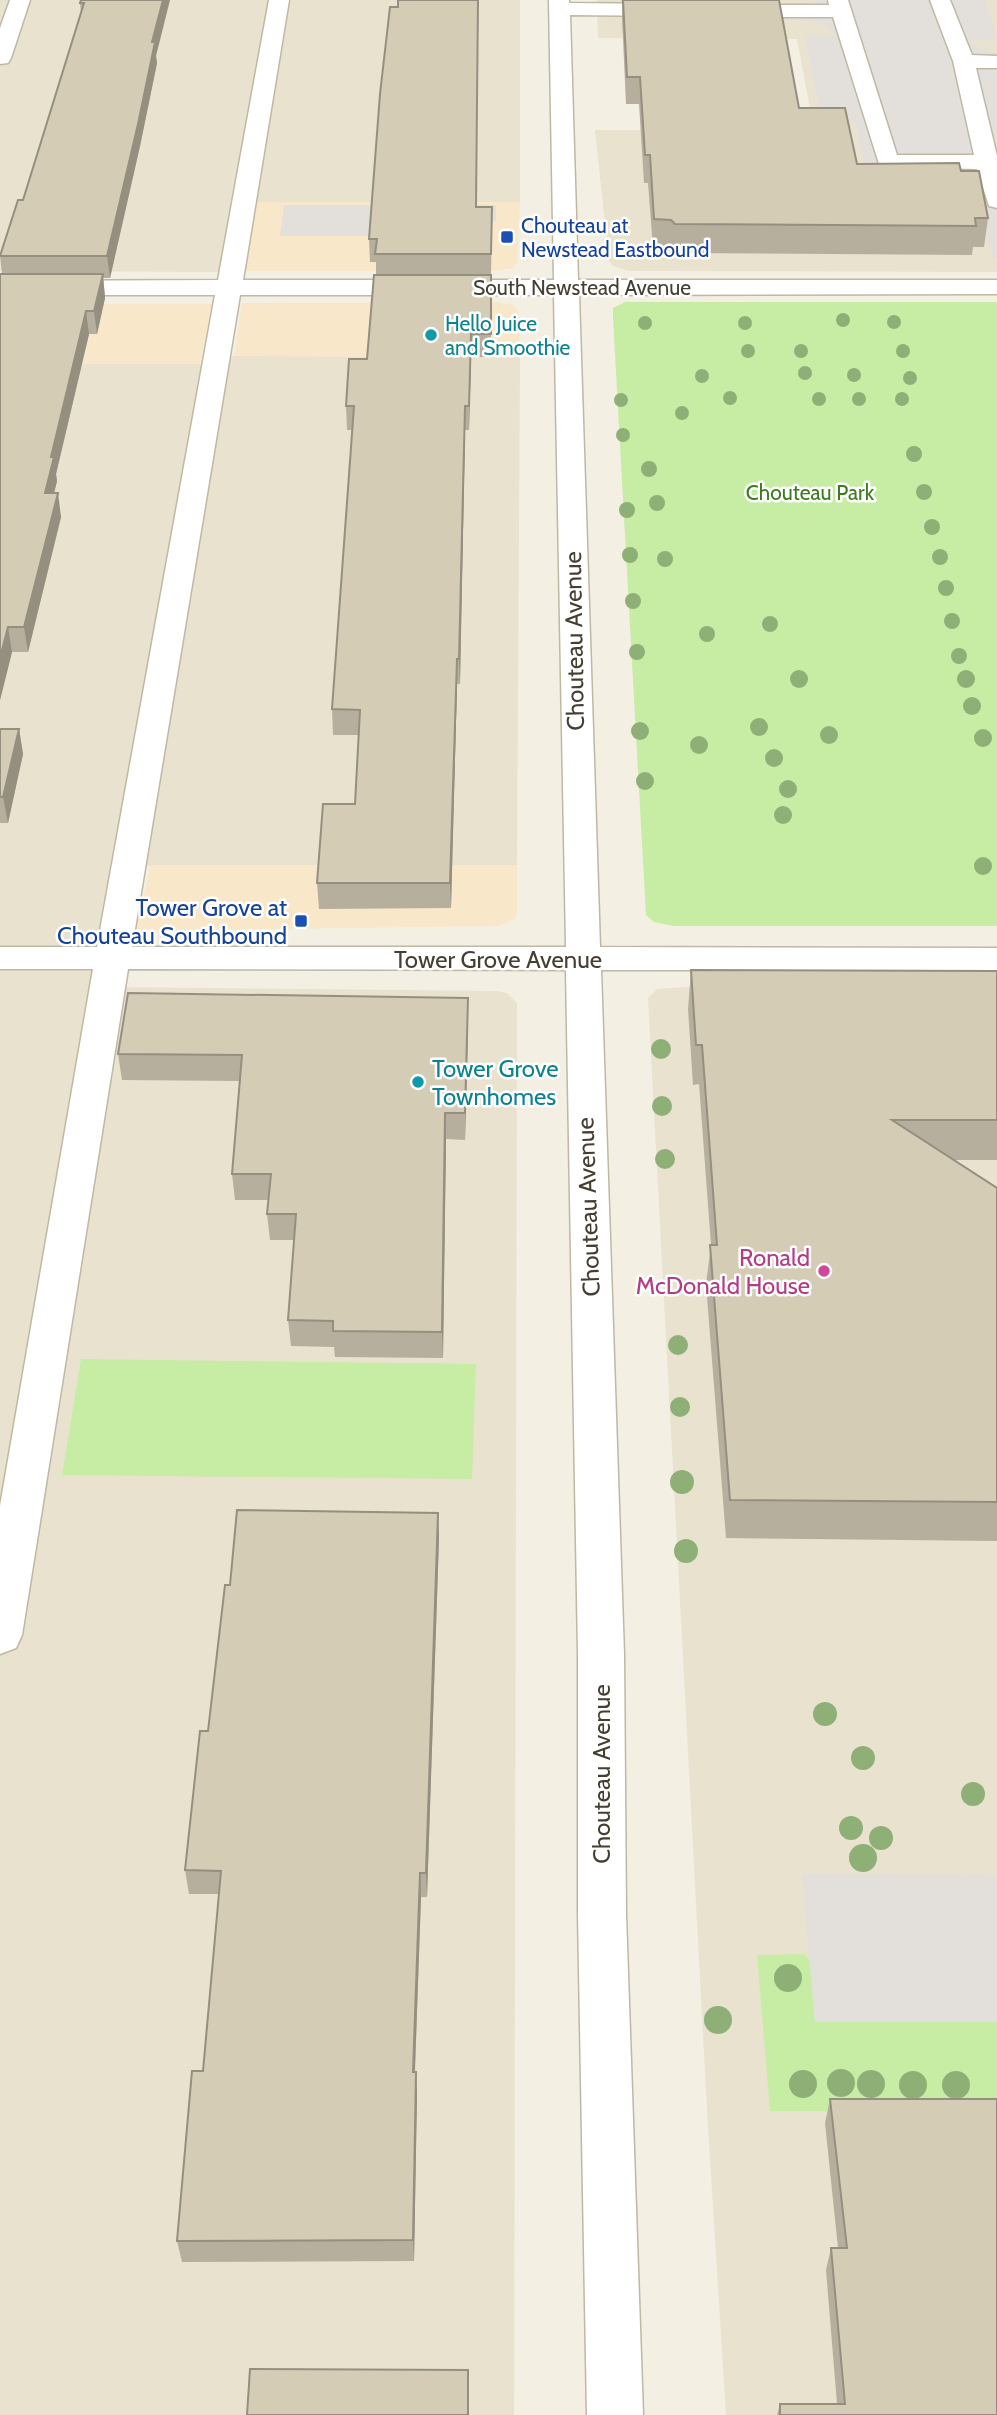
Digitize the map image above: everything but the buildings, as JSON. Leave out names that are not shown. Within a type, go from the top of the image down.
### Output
[{"type":"street","points":[[0,58],[20,0]]},
{"type":"street","points":[[0,1635],[113,958],[279,0]]},
{"type":"street","points":[[940,0],[964,61],[997,201]]},
{"type":"street","points":[[559,4],[699,11],[839,6],[888,162],[987,162]]},
{"type":"street","name":"Chouteau Avenue","points":[[559,4],[581,959],[601,1654],[601,1914],[615,2415]]},
{"type":"street","points":[[964,61],[997,62]]},
{"type":"street","name":"South Newstead Avenue","points":[[0,288],[997,287]]},
{"type":"street","name":"Tower Grove Avenue","points":[[0,958],[997,959]]},
{"type":"shaded area","points":[[0,0],[520,0],[520,202],[234,202],[219,272],[0,271]]},
{"type":"shaded area","points":[[597,0],[997,0],[997,272],[629,271],[613,266],[609,261],[595,130],[814,130],[797,39],[598,38]]},
{"type":"shaded area","points":[[649,0],[759,0],[760,5],[799,5],[818,0],[985,0],[997,39],[968,40],[981,49],[997,53],[997,258],[993,258],[969,172],[868,183],[855,122],[822,121],[805,36],[834,34],[826,26],[813,21],[783,20],[771,23],[621,19],[620,4]]},
{"type":"shaded area","points":[[255,202],[520,202],[517,263],[513,268],[495,271],[243,271]]},
{"type":"shaded area","points":[[284,205],[496,205],[496,221],[439,222],[439,236],[280,236]]},
{"type":"shaded area","points":[[496,302],[513,305],[519,313],[520,357],[234,356],[242,303]]},
{"type":"shaded area","points":[[0,304],[212,304],[200,364],[0,364]]},
{"type":"shaded area","points":[[234,356],[520,357],[517,865],[120,866],[97,987],[497,991],[507,993],[517,1003],[514,2415],[0,2415],[0,364],[200,364]]},
{"type":"shaded area","points":[[151,865],[517,865],[517,911],[515,919],[498,926],[135,931]]},
{"type":"shaded area","points":[[997,985],[997,2415],[726,2415],[707,2110],[648,998],[657,989],[687,987]]},
{"type":"shaded area","points":[[802,1874],[997,1875],[997,2022],[815,2022]]},
{"type":"green space","name":"Chouteau Park","points":[[625,302],[997,302],[997,926],[674,926],[654,922],[646,915],[613,318],[613,308]]},
{"type":"green space","points":[[81,1359],[476,1364],[472,1479],[62,1475]]},
{"type":"green space","points":[[804,1954],[811,1962],[815,2022],[997,2022],[997,2111],[770,2111],[757,1955]]},
{"type":"place","name":"Chouteau at Newstead Eastbound","points":[[507,237]]},
{"type":"place","name":"Hello Juice and Smoothie","points":[[431,335]]},
{"type":"place","name":"Tower Grove at Chouteau Southbound","points":[[301,921]]},
{"type":"place","name":"Tower Grove Townhomes","points":[[418,1082]]},
{"type":"place","name":"Ronald McDonald House","points":[[824,1271]]}]
